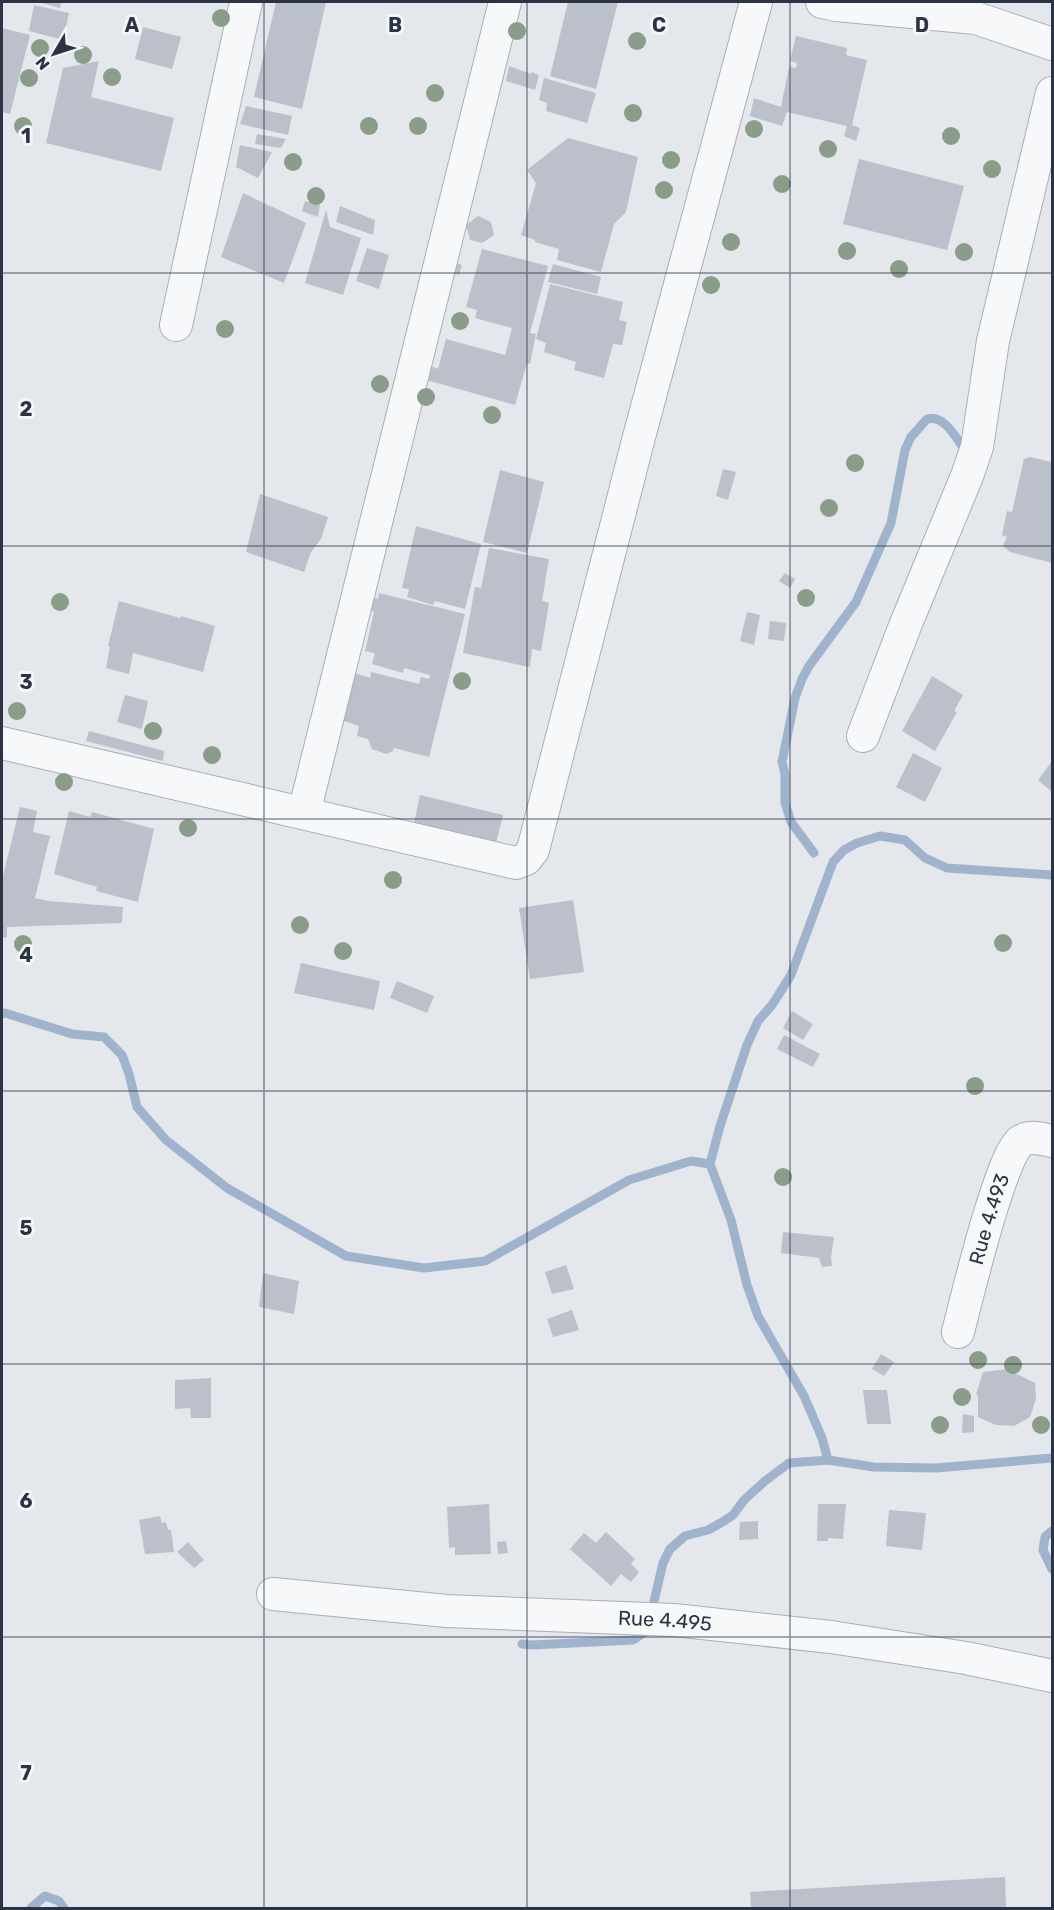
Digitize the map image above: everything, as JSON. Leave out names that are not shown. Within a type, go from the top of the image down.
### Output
[{"type":"street","points":[[176,325],[246,2]]},
{"type":"street","points":[[304,813],[505,2]]},
{"type":"street","points":[[2,744],[516,863],[526,859],[533,850],[639,437],[756,2]]},
{"type":"street","points":[[822,2],[976,18],[1053,44]]},
{"type":"street","points":[[863,736],[905,626],[968,476],[977,447],[993,341],[1053,93]]},
{"type":"street","name":"Rue 4.493","points":[[958,1332],[987,1223],[1011,1152],[1021,1141],[1034,1137],[1053,1142]]},
{"type":"street","name":"Rue 4.495","points":[[273,1594],[447,1611],[674,1620],[831,1637],[966,1658],[1053,1676]]},
{"type":"building","points":[[38,2],[61,2],[60,8]]},
{"type":"building","points":[[276,2],[326,2],[302,109],[254,97]]},
{"type":"building","points":[[568,2],[618,2],[596,89],[550,76]]},
{"type":"building","points":[[34,5],[69,13],[63,40],[29,31]]},
{"type":"building","points":[[143,27],[181,37],[172,69],[135,59]]},
{"type":"building","points":[[2,28],[30,35],[10,114],[2,112]]},
{"type":"building","points":[[796,36],[847,48],[846,55],[867,60],[852,125],[860,128],[856,141],[844,136],[847,126],[787,112],[782,126],[750,116],[754,98],[781,107],[789,67],[796,68],[797,63],[790,61]]},
{"type":"building","points":[[99,61],[91,97],[174,118],[161,171],[46,143],[63,68]]},
{"type":"building","points":[[509,66],[539,75],[535,90],[506,81]]},
{"type":"building","points":[[544,78],[596,93],[587,123],[546,111],[547,103],[539,100]]},
{"type":"building","points":[[246,106],[292,116],[288,135],[240,124]]},
{"type":"building","points":[[257,134],[286,139],[281,148],[255,144]]},
{"type":"building","points":[[568,138],[638,157],[626,212],[614,224],[601,272],[557,260],[559,249],[521,235],[536,183],[527,170]]},
{"type":"building","points":[[240,145],[272,152],[258,178],[236,167]]},
{"type":"building","points":[[859,159],[964,186],[947,250],[843,224]]},
{"type":"building","points":[[243,193],[306,223],[284,283],[221,257]]},
{"type":"building","points":[[305,201],[320,205],[318,217],[302,211]]},
{"type":"building","points":[[340,206],[375,220],[373,235],[336,222]]},
{"type":"building","points":[[326,210],[330,227],[361,238],[343,295],[305,283]]},
{"type":"building","points":[[478,216],[491,222],[494,235],[482,243],[470,240],[466,225]]},
{"type":"building","points":[[367,248],[389,255],[379,289],[356,281]]},
{"type":"building","points":[[482,249],[548,266],[530,333],[536,334],[530,364],[527,363],[515,405],[423,379],[428,365],[438,369],[446,339],[505,355],[512,328],[475,318],[477,310],[466,307]]},
{"type":"building","points":[[454,262],[462,265],[459,275],[448,272]]},
{"type":"building","points":[[553,264],[601,277],[597,294],[548,282]]},
{"type":"building","points":[[550,284],[623,302],[619,320],[627,322],[622,345],[613,344],[604,378],[574,370],[576,362],[544,352],[546,343],[536,339]]},
{"type":"building","points":[[1030,457],[1052,462],[1052,563],[1010,552],[1003,546],[1007,537],[1002,535],[1007,511],[1012,512],[1024,459]]},
{"type":"building","points":[[723,469],[736,472],[728,500],[716,496]]},
{"type":"building","points":[[500,470],[544,482],[527,553],[483,542]]},
{"type":"building","points":[[260,494],[328,517],[321,539],[311,552],[304,572],[246,552]]},
{"type":"building","points":[[416,526],[481,544],[465,609],[435,601],[433,605],[407,597],[409,589],[402,588]]},
{"type":"building","points":[[489,548],[549,559],[542,601],[549,603],[541,651],[532,649],[530,667],[463,653],[475,587],[481,588]]},
{"type":"building","points":[[785,573],[795,579],[790,588],[779,581]]},
{"type":"building","points":[[379,593],[465,614],[429,757],[394,748],[386,754],[372,749],[368,739],[357,736],[359,726],[341,720],[354,673],[370,678],[371,672],[419,684],[421,677],[429,679],[430,675],[404,668],[403,673],[372,664],[375,653],[365,651],[374,612],[370,610],[372,597],[378,599]]},
{"type":"building","points":[[119,601],[215,626],[203,672],[133,653],[129,674],[106,668],[110,647],[108,646]]},
{"type":"building","points":[[747,612],[760,615],[754,645],[740,641]]},
{"type":"building","points":[[770,621],[786,623],[784,641],[768,639]]},
{"type":"building","points":[[932,676],[963,695],[954,711],[957,712],[935,751],[902,731]]},
{"type":"building","points":[[125,695],[148,701],[142,729],[117,722]]},
{"type":"building","points":[[89,731],[164,751],[163,761],[86,741]]},
{"type":"building","points":[[913,753],[942,768],[925,802],[896,787]]},
{"type":"building","points":[[1052,761],[1052,792],[1038,780]]},
{"type":"building","points":[[420,795],[503,815],[495,847],[413,827]]},
{"type":"building","points":[[20,807],[37,811],[33,832],[50,836],[35,898],[123,907],[122,923],[7,927],[7,937],[2,938],[2,880]]},
{"type":"building","points":[[69,811],[90,817],[92,812],[154,829],[138,902],[96,891],[97,887],[54,874]]},
{"type":"building","points":[[573,900],[584,972],[530,979],[519,908]]},
{"type":"building","points":[[301,963],[380,981],[374,1010],[294,993]]},
{"type":"building","points":[[397,981],[434,996],[427,1013],[390,998]]},
{"type":"building","points":[[792,1011],[813,1024],[803,1040],[783,1028]]},
{"type":"building","points":[[784,1035],[820,1054],[813,1067],[777,1049]]},
{"type":"building","points":[[783,1232],[834,1237],[832,1266],[822,1267],[819,1258],[781,1253]]},
{"type":"building","points":[[566,1265],[574,1289],[552,1294],[545,1272]]},
{"type":"building","points":[[263,1273],[299,1281],[294,1314],[259,1307]]},
{"type":"building","points":[[572,1310],[579,1330],[553,1337],[547,1319]]},
{"type":"building","points":[[881,1354],[894,1362],[884,1376],[872,1369]]},
{"type":"building","points":[[1007,1369],[1035,1383],[1036,1399],[1030,1417],[1014,1426],[996,1425],[978,1417],[978,1396],[976,1394],[983,1372]]},
{"type":"building","points":[[211,1378],[211,1418],[191,1418],[190,1408],[175,1409],[175,1380]]},
{"type":"building","points":[[863,1390],[887,1390],[891,1424],[867,1424]]},
{"type":"building","points":[[963,1414],[974,1416],[974,1432],[962,1433]]},
{"type":"building","points":[[489,1504],[491,1554],[455,1555],[455,1547],[449,1548],[447,1507]]},
{"type":"building","points":[[818,1504],[846,1504],[843,1539],[828,1538],[828,1541],[817,1541]]},
{"type":"building","points":[[889,1510],[926,1513],[922,1550],[886,1546]]},
{"type":"building","points":[[160,1516],[162,1523],[166,1522],[168,1530],[171,1530],[174,1552],[145,1554],[139,1520]]},
{"type":"building","points":[[758,1521],[758,1539],[739,1540],[740,1522]]},
{"type":"building","points":[[606,1532],[635,1559],[631,1564],[639,1572],[631,1582],[621,1574],[611,1586],[570,1549],[584,1533],[596,1543]]},
{"type":"building","points":[[506,1541],[508,1553],[498,1554],[497,1542]]},
{"type":"building","points":[[188,1542],[204,1560],[194,1568],[177,1552]]},
{"type":"building","points":[[1005,1877],[1006,1908],[751,1908],[750,1892]]},
{"type":"waterway","points":[[814,853],[791,822],[785,803],[785,774],[782,762],[795,698],[802,679],[856,602],[891,523],[905,450],[911,437],[927,419],[933,418],[950,429],[967,453]]},
{"type":"waterway","points":[[828,1460],[822,1438],[804,1396],[758,1316],[747,1285],[731,1220],[710,1164],[747,1045],[758,1021],[772,1005],[791,975],[833,862],[844,850],[857,843],[880,836],[905,840],[925,858],[947,868],[1052,875]]},
{"type":"waterway","points":[[2,1014],[72,1034],[104,1037],[122,1055],[137,1107],[166,1140],[227,1188],[346,1256],[424,1268],[485,1261],[629,1180],[691,1161],[710,1164]]},
{"type":"waterway","points":[[651,1614],[663,1563],[670,1549],[685,1536],[708,1530],[733,1515],[744,1500],[789,1463],[828,1460],[874,1467],[936,1468],[1052,1458]]},
{"type":"waterway","points":[[1052,1531],[1045,1537],[1043,1550],[1052,1569]]},
{"type":"waterway","points":[[522,1644],[633,1640],[645,1632],[646,1627]]},
{"type":"waterway","points":[[31,1908],[45,1896],[59,1901],[64,1908]]}]
